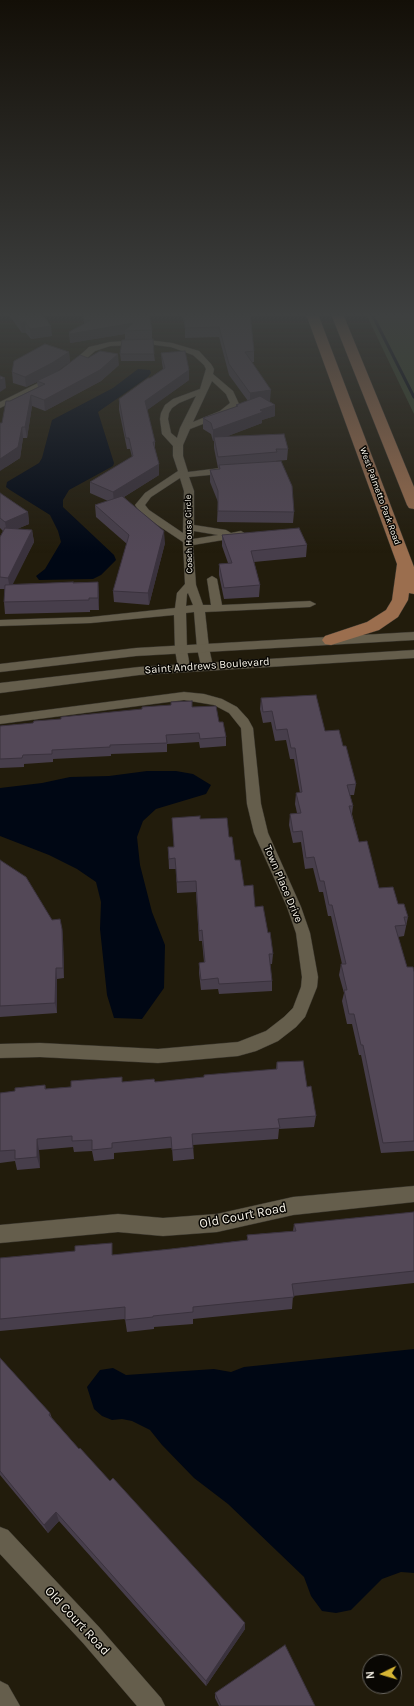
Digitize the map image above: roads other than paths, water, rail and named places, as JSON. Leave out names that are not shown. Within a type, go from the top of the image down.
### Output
[{"type":"main road","name":"West Palmetto Park Road","points":[[342,394],[414,589]]},
{"type":"main road","points":[[369,394],[414,505]]},
{"type":"main road","points":[[346,405],[373,404]]},
{"type":"main road","points":[[331,640],[373,626],[392,613],[400,600],[403,559]]},
{"type":"street","points":[[0,405],[23,394]]},
{"type":"street","points":[[178,445],[167,434],[164,419],[165,413],[168,407],[176,401],[195,394]]},
{"type":"street","name":"Coach House Circle","points":[[202,394],[178,445],[178,456],[190,498],[188,542],[191,585],[199,608],[203,648],[207,666]]},
{"type":"street","points":[[185,428],[223,413],[235,404],[230,394]]},
{"type":"street","points":[[236,534],[188,542],[145,512],[140,504],[148,495],[183,473],[242,470]]},
{"type":"street","points":[[189,527],[236,534],[250,534]]},
{"type":"street","points":[[212,579],[217,609]]},
{"type":"street","name":"Coach House Circle","points":[[184,668],[181,650],[180,610],[182,593],[191,585]]},
{"type":"street","points":[[0,623],[91,620],[138,616],[199,608],[217,609],[310,604]]},
{"type":"street","name":"Saint Andrews Boulevard","points":[[0,668],[90,656],[414,636]]},
{"type":"street","name":"Saint Andrews Boulevard","points":[[0,688],[75,677],[207,666],[414,654]]},
{"type":"street","name":"Town Place Drive","points":[[0,720],[184,696],[211,700],[233,710],[244,722],[247,728],[254,804],[261,833],[270,857],[294,908],[303,934],[310,977],[309,986],[302,1005],[290,1022],[267,1039],[238,1049],[158,1056],[114,1055],[40,1050],[0,1051]]},
{"type":"street","name":"Old Court Road","points":[[0,1234],[118,1223],[163,1227],[217,1223],[294,1206],[414,1194]]},
{"type":"street","name":"Old Court Road","points":[[0,1538],[91,1635],[153,1706]]},
{"type":"street","points":[[0,1694],[8,1706]]}]
